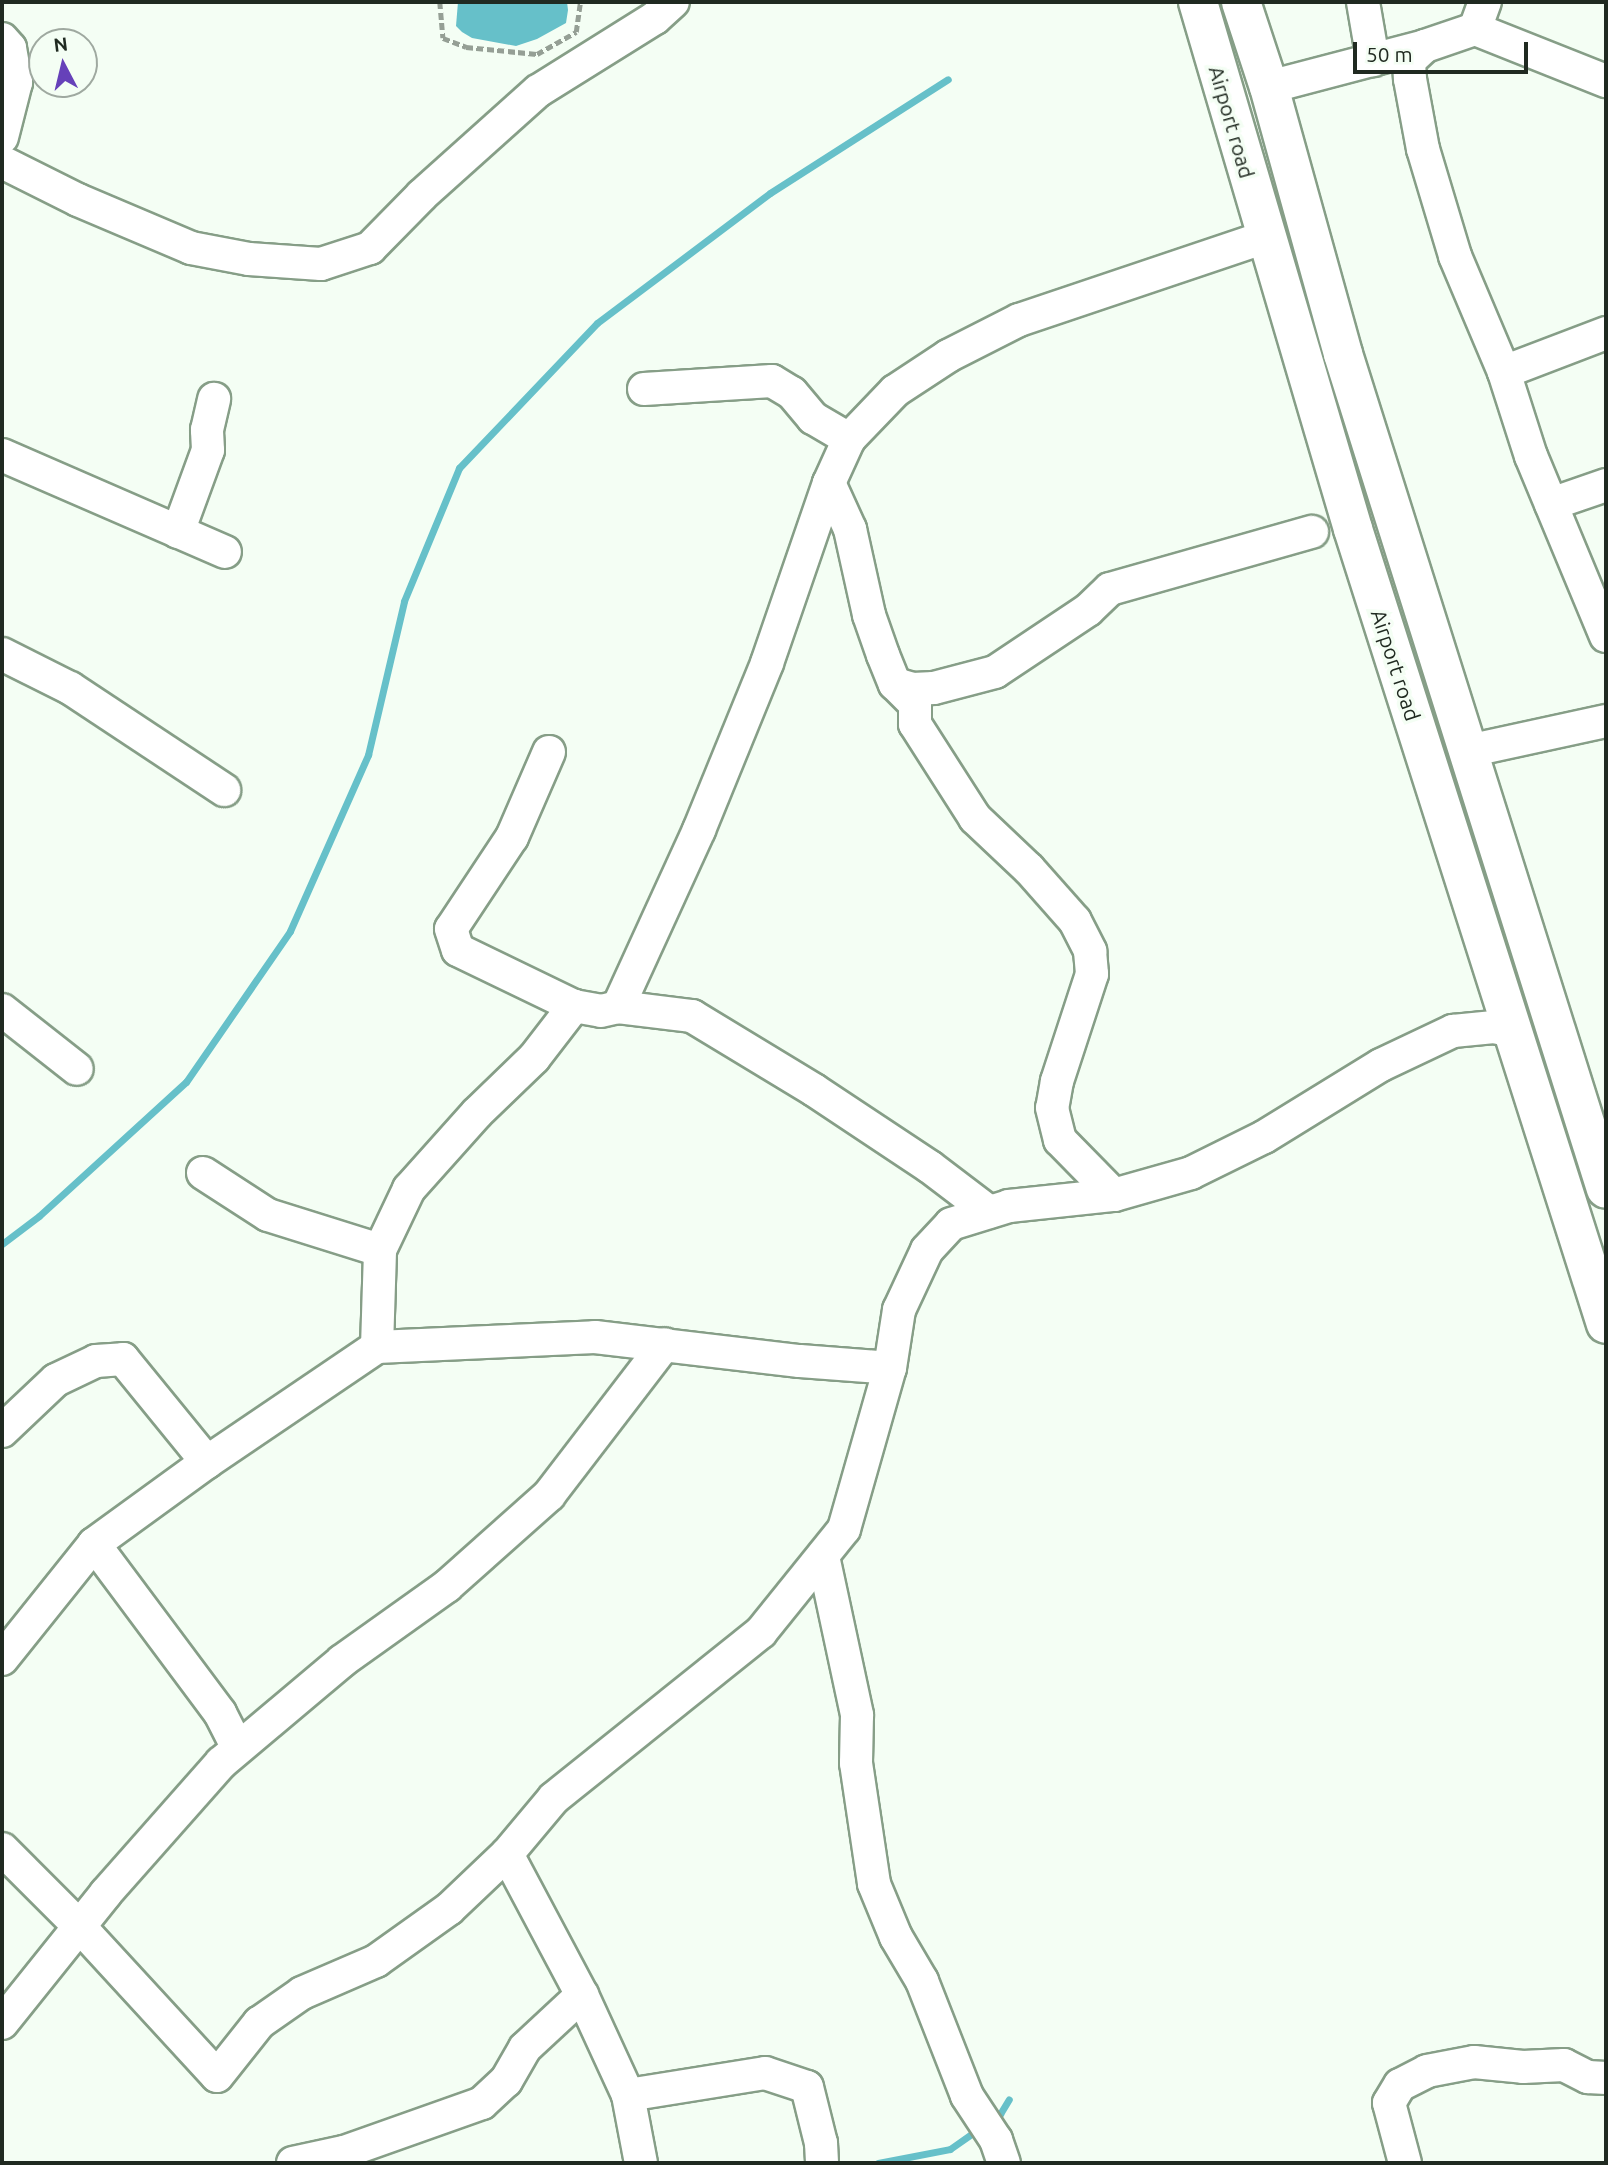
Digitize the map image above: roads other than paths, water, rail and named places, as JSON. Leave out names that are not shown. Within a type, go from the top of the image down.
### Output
[{"type":"main road","name":"Airport road","points":[[1198,2],[1327,442],[1606,1324]]},
{"type":"main road","name":"Airport road","points":[[1241,2],[1269,87],[1343,354],[1606,1189]]},
{"type":"main road","points":[[1327,442],[1367,429]]},
{"type":"street","points":[[2,162],[78,200],[191,248],[249,259],[321,264],[370,248],[422,195],[538,91],[655,18],[673,2]]},
{"type":"street","points":[[1363,2],[1373,60]]},
{"type":"street","points":[[1269,87],[1425,46],[1480,16],[1606,80]]},
{"type":"street","points":[[2,39],[10,48],[16,82],[2,137]]},
{"type":"street","points":[[1425,46],[1409,61],[1423,149],[1455,256],[1504,372],[1531,456],[1606,635]]},
{"type":"street","points":[[618,1007],[699,830],[767,663],[830,483],[849,439],[895,391],[948,356],[1019,320],[1266,237]]},
{"type":"street","points":[[1504,372],[1606,333]]},
{"type":"street","points":[[644,388],[772,381],[792,393],[813,418],[849,439]]},
{"type":"street","points":[[178,531],[208,450],[207,430],[214,398]]},
{"type":"street","points":[[2,455],[225,552]]},
{"type":"street","points":[[830,483],[850,529],[869,615],[895,684],[915,704],[915,724],[975,818],[1029,869],[1074,921],[1090,951],[1092,974],[1057,1081],[1052,1108],[1060,1140],[1114,1195]]},
{"type":"street","points":[[1551,504],[1606,485]]},
{"type":"street","points":[[895,684],[914,689],[934,688],[995,672],[1088,610],[1110,589],[1312,532]]},
{"type":"street","points":[[2,654],[70,688],[225,790]]},
{"type":"street","points":[[1468,751],[1606,721]]},
{"type":"street","points":[[549,752],[512,837],[451,929],[458,950],[574,1006],[601,1011],[618,1007],[692,1016],[930,1167],[989,1212]]},
{"type":"street","points":[[377,1347],[380,1250],[409,1189],[477,1113],[534,1058],[574,1006]]},
{"type":"street","points":[[2,1010],[77,1069]]},
{"type":"street","points":[[2,1849],[80,1927],[217,2076],[259,2023],[302,1993],[376,1961],[450,1909],[507,1854],[554,1798],[761,1632],[845,1529],[890,1368],[899,1310],[927,1250],[951,1224],[1009,1206],[1114,1195],[1191,1173],[1264,1137],[1381,1065],[1453,1031],[1494,1027],[1512,1031]]},
{"type":"street","points":[[203,1173],[268,1215],[380,1250]]},
{"type":"street","points":[[2,1659],[94,1544],[207,1462],[377,1347],[595,1337],[800,1362],[890,1368]]},
{"type":"street","points":[[2,2023],[106,1893],[221,1763],[342,1661],[447,1586],[549,1495],[665,1344]]},
{"type":"street","points":[[2,1431],[56,1380],[96,1361],[123,1359],[207,1462]]},
{"type":"street","points":[[94,1544],[220,1713],[238,1748]]},
{"type":"street","points":[[823,1556],[857,1715],[856,1763],[874,1884],[896,1937],[922,1981],[967,2096],[996,2140],[1004,2163]]},
{"type":"street","points":[[507,1854],[582,1995],[628,2095],[641,2163]]},
{"type":"street","points":[[293,2163],[344,2152],[482,2103],[506,2081],[525,2048],[582,1995]]},
{"type":"street","points":[[1405,2163],[1389,2103],[1400,2085],[1427,2071],[1474,2062],[1523,2067],[1564,2065],[1588,2077],[1606,2078]]},
{"type":"street","points":[[628,2095],[734,2075],[765,2073],[807,2087],[821,2143],[822,2163]]},
{"type":"water","points":[[458,2],[567,2],[568,10],[566,23],[537,39],[516,46],[472,38],[462,32],[456,26]]},
{"type":"waterway","points":[[2,1244],[39,1216],[186,1082],[290,931],[368,755],[404,601],[459,468],[597,323],[770,193],[948,79]]},
{"type":"waterway","points":[[991,2120],[1000,2114],[1009,2099]]},
{"type":"waterway","points":[[878,2163],[950,2149],[979,2129]]}]
